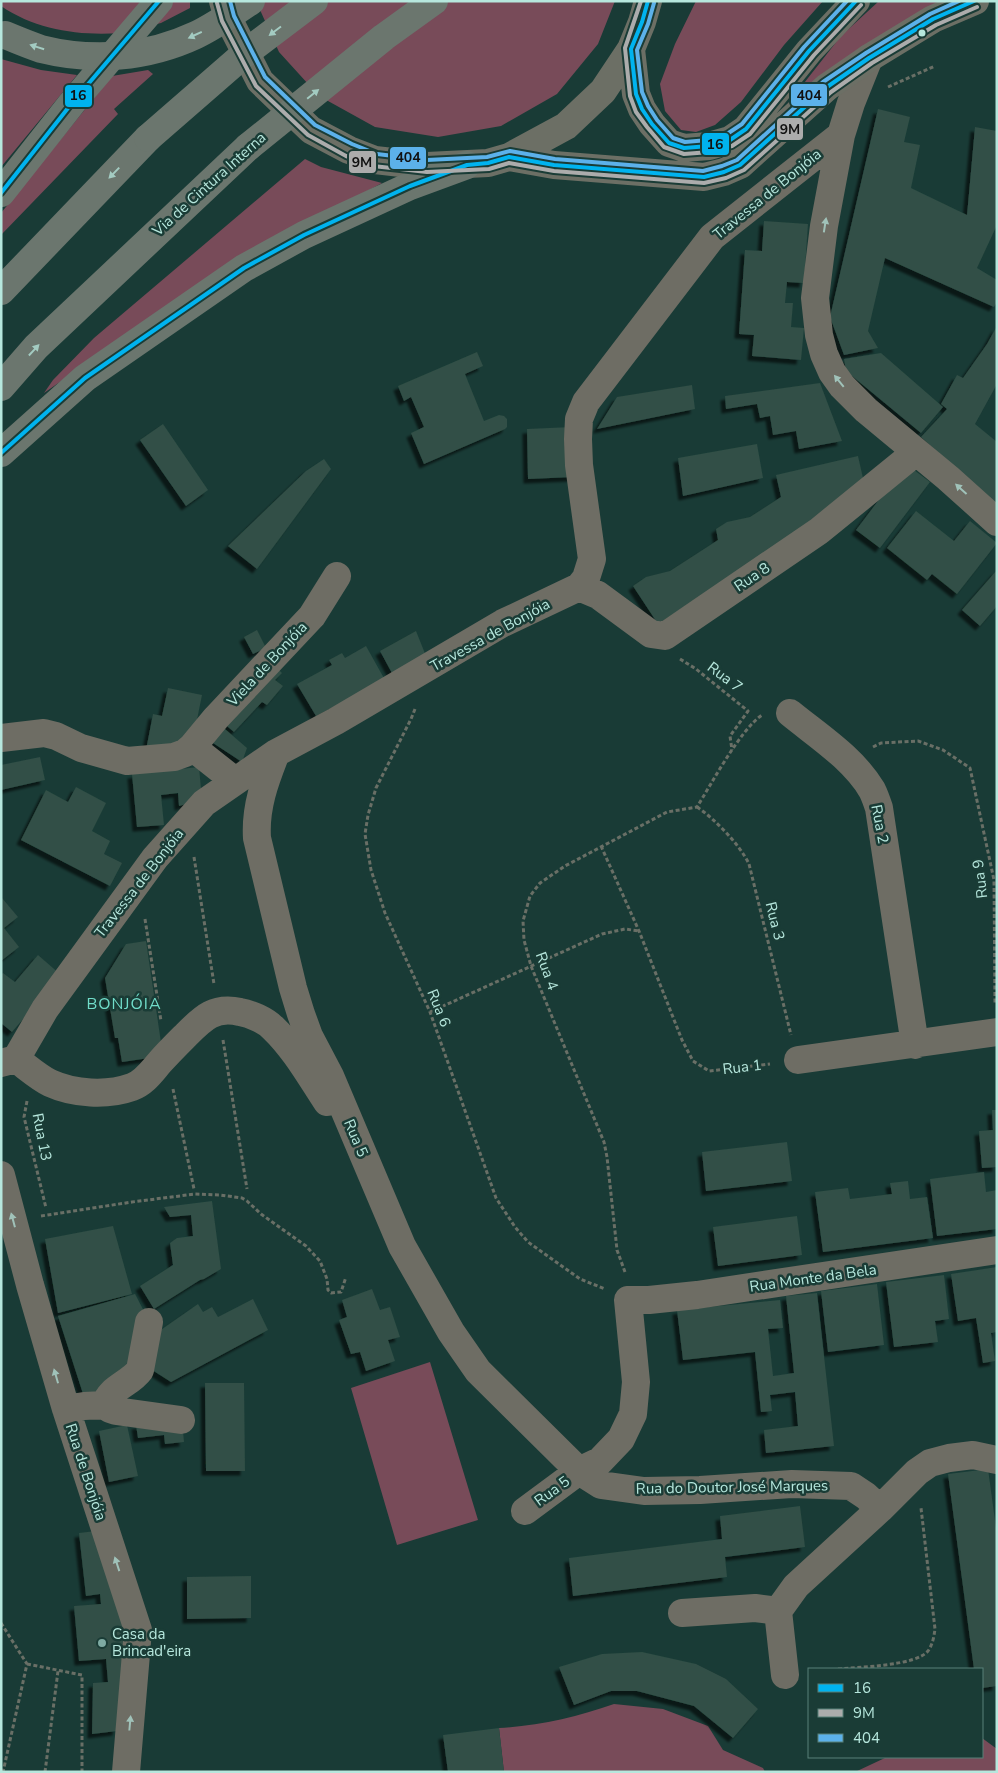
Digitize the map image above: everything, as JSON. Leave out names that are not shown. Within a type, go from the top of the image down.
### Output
[{"type":"highway","points":[[1,193],[72,103],[160,1]]},
{"type":"highway","points":[[3,34],[40,48],[70,54],[103,57],[133,54],[166,47],[195,36],[252,1]]},
{"type":"highway","points":[[1,291],[148,138],[248,51],[314,1]]},
{"type":"highway","name":"Via de Cintura Interna","points":[[1,386],[36,347],[248,147],[384,37],[434,1]]},
{"type":"highway","points":[[1,453],[85,378],[244,268],[304,235],[410,186],[466,165]]},
{"type":"main road","points":[[223,1],[228,18],[260,81],[311,130],[349,150],[375,160],[427,166],[488,163],[510,157],[566,126],[603,91],[631,49],[648,1]]},
{"type":"main road","points":[[631,49],[636,94],[652,124],[669,143],[684,148],[709,146],[730,140],[746,129],[809,51],[856,1]]},
{"type":"main road","points":[[510,157],[554,165],[613,168],[704,177],[724,172],[740,166],[827,87],[869,58],[934,19],[975,1]]},
{"type":"street","points":[[869,58],[850,103],[841,134],[824,226],[815,298],[819,335],[824,354],[832,372],[842,386],[866,410],[948,478],[997,522]]},
{"type":"street","name":"Travessa de Bonjóia","points":[[8,1061],[155,858],[204,803],[276,753],[430,668],[503,624],[579,587],[586,578],[592,559],[579,466],[579,419],[586,402],[712,237],[841,134]]},
{"type":"street","name":"Rua 8","points":[[651,634],[665,636],[811,536],[916,452]]},
{"type":"street","name":"Viela de Bonjóia","points":[[1,738],[44,733],[56,736],[81,748],[127,761],[185,753],[312,616],[337,576]]},
{"type":"street","points":[[579,587],[598,595],[651,634]]},
{"type":"street","name":"Rua 2","points":[[790,713],[848,761],[873,792],[878,808],[915,1045]]},
{"type":"street","points":[[192,747],[235,781]]},
{"type":"street","name":"Rua 5","points":[[276,753],[258,803],[257,838],[293,988],[309,1036],[330,1076],[402,1246],[451,1332],[478,1371],[579,1472]]},
{"type":"street","points":[[8,1061],[66,1089],[102,1092],[133,1087],[146,1078],[204,1017],[218,1011],[232,1010],[244,1012],[273,1028],[289,1047],[361,1152]]},
{"type":"street","points":[[798,1060],[996,1033]]},
{"type":"street","name":"Rua de Bonjóia","points":[[1,1175],[66,1409],[138,1630],[126,1772]]},
{"type":"street","name":"Rua Monte da Bela","points":[[628,1300],[649,1300],[697,1295],[997,1250]]},
{"type":"street","name":"Rua 5","points":[[525,1511],[579,1472],[600,1461],[621,1439],[633,1414],[636,1382],[628,1300]]},
{"type":"street","points":[[105,1405],[110,1394],[129,1381],[140,1370],[149,1322]]},
{"type":"street","points":[[66,1409],[105,1405],[116,1411],[181,1420]]},
{"type":"street","points":[[785,1675],[778,1611],[796,1586],[880,1509],[917,1472],[930,1464],[949,1458],[973,1455],[997,1460]]},
{"type":"street","name":"Rua do Doutor José Marques","points":[[579,1472],[601,1485],[644,1491],[700,1490],[792,1484],[850,1486],[866,1496],[880,1509]]},
{"type":"street","points":[[682,1613],[755,1608],[778,1611]]},
{"type":"path","points":[[850,103],[935,66]]},
{"type":"path","name":"Rua 7","points":[[651,634],[674,656],[696,669],[748,711],[730,736],[732,751]]},
{"type":"path","name":"Rua 6","points":[[430,668],[411,719],[376,788],[368,815],[365,834],[371,870],[385,913],[430,1012],[496,1198],[515,1227],[528,1242],[580,1279],[628,1300]]},
{"type":"path","points":[[697,807],[732,751],[756,719],[773,710],[790,713]]},
{"type":"path","name":"Rua 9","points":[[848,761],[881,743],[918,741],[942,750],[970,768],[994,880],[996,1033]]},
{"type":"path","name":"Rua 4","points":[[628,1300],[627,1278],[617,1250],[608,1157],[604,1142],[531,966],[524,940],[523,921],[530,896],[540,883],[565,866],[667,812],[697,807]]},
{"type":"path","name":"Rua 3","points":[[697,807],[710,816],[743,852],[749,864],[798,1060]]},
{"type":"path","name":"Rua 1","points":[[601,846],[639,931],[682,1040],[693,1061],[710,1071],[798,1060]]},
{"type":"path","points":[[430,1012],[602,934],[625,929],[639,931]]},
{"type":"path","name":"Rua 13","points":[[46,1208],[24,1116],[25,1104],[31,1094],[50,1082]]},
{"type":"path","points":[[14,1222],[47,1214],[186,1195],[235,1197],[247,1201],[261,1214],[306,1246],[320,1261],[327,1279],[328,1290],[332,1293],[341,1292],[346,1276]]},
{"type":"path","points":[[847,1668],[915,1660],[928,1651],[931,1645],[935,1629],[917,1472]]},
{"type":"path","points":[[1,1623],[27,1664],[82,1675],[82,1772]]},
{"type":"path","points":[[2,1772],[27,1664]]},
{"type":"path","points":[[45,1772],[58,1671]]},
{"type":"shaded area","points":[[1,1],[146,1],[120,33],[105,34],[74,32],[43,26],[29,21],[1,6]]},
{"type":"shaded area","points":[[167,1],[190,1],[190,8],[161,23],[145,27]]},
{"type":"shaded area","points":[[256,1],[615,1],[598,44],[557,94],[501,126],[438,137],[375,127],[319,96],[279,52]]},
{"type":"shaded area","points":[[696,1],[823,1],[784,45],[741,102],[715,125],[696,132],[681,130],[665,111],[660,84],[675,44]]},
{"type":"shaded area","points":[[879,1],[953,1],[775,120],[841,36]]},
{"type":"shaded area","points":[[1,59],[41,70],[77,75],[1,167]]},
{"type":"shaded area","points":[[148,70],[153,74],[114,109],[118,114],[1,235],[1,213],[112,76]]},
{"type":"shaded area","points":[[305,159],[321,167],[382,183],[255,253],[116,343],[44,393],[53,380],[94,338]]},
{"type":"shaded area","points":[[430,1362],[478,1520],[397,1545],[351,1388]]},
{"type":"shaded area","points":[[614,1704],[663,1709],[708,1726],[723,1750],[763,1768],[765,1772],[504,1772],[499,1728],[557,1720]]},
{"type":"shaded area","points":[[983,1739],[997,1749],[997,1772],[855,1772],[885,1758],[983,1758]]},
{"type":"building","points":[[878,109],[910,117],[904,142],[920,145],[911,188],[967,215],[975,127],[997,131],[997,225],[977,268],[997,280],[997,302],[994,307],[885,258],[868,331],[878,348],[844,355],[830,317]]},
{"type":"building","points":[[764,221],[808,224],[804,283],[787,282],[785,303],[793,303],[791,327],[804,328],[801,360],[752,356],[754,335],[739,334],[745,250],[762,251]]},
{"type":"building","points":[[997,326],[997,384],[975,424],[997,442],[997,505],[921,437],[947,409],[941,404],[957,375],[963,378]]},
{"type":"building","points":[[477,352],[483,366],[465,374],[484,421],[499,415],[504,416],[507,419],[507,427],[424,464],[411,433],[424,427],[411,397],[404,401],[398,386]]},
{"type":"building","points":[[881,353],[943,407],[921,433],[846,371],[844,359]]},
{"type":"building","points":[[820,383],[842,441],[799,449],[796,431],[773,435],[770,416],[760,418],[757,404],[726,409],[725,396]]},
{"type":"building","points":[[692,385],[695,409],[597,429],[617,397]]},
{"type":"building","points":[[163,424],[208,490],[186,506],[140,440]]},
{"type":"building","points":[[572,427],[573,477],[528,479],[527,429]]},
{"type":"building","points":[[757,444],[763,478],[683,496],[678,458]]},
{"type":"building","points":[[858,456],[865,487],[658,624],[633,586],[646,577],[670,571],[718,540],[716,529],[727,522],[750,517],[781,497],[776,475]]},
{"type":"building","points":[[324,459],[331,469],[257,569],[228,546],[306,471]]},
{"type":"building","points":[[906,464],[930,482],[880,548],[856,530]]},
{"type":"building","points":[[916,511],[954,541],[970,521],[997,543],[957,594],[932,574],[927,580],[887,548]]},
{"type":"building","points":[[997,570],[997,606],[980,626],[962,610]]},
{"type":"building","points":[[257,630],[266,648],[253,654],[244,637]]},
{"type":"building","points":[[416,631],[426,656],[393,675],[380,651]]},
{"type":"building","points":[[366,646],[385,680],[316,716],[297,684],[332,665],[329,660],[342,653],[345,658]]},
{"type":"building","points":[[273,664],[282,673],[275,680],[283,686],[267,705],[262,702],[234,732],[221,721]]},
{"type":"building","points":[[168,688],[202,695],[189,759],[146,750],[153,714],[162,716]]},
{"type":"building","points":[[218,723],[247,748],[242,762],[213,743]]},
{"type":"building","points":[[40,757],[45,780],[1,790],[1,765]]},
{"type":"building","points":[[199,767],[202,800],[179,806],[178,793],[161,795],[164,825],[137,827],[132,774]]},
{"type":"building","points":[[76,787],[106,803],[92,831],[110,841],[104,854],[122,863],[110,886],[21,840],[46,790],[68,802]]},
{"type":"building","points":[[2,898],[18,917],[4,928],[19,947],[1,961]]},
{"type":"building","points":[[146,941],[163,1056],[122,1062],[118,1038],[115,1038],[105,978],[126,944]]},
{"type":"building","points":[[38,955],[61,975],[12,1032],[1,1023],[1,975],[3,973],[15,982]]},
{"type":"building","points":[[992,1110],[997,1110],[997,1167],[982,1168],[979,1131],[993,1130]]},
{"type":"building","points":[[787,1142],[792,1181],[706,1191],[702,1152]]},
{"type":"building","points":[[984,1172],[986,1192],[997,1190],[997,1229],[937,1236],[930,1179]]},
{"type":"building","points":[[908,1181],[910,1199],[927,1197],[933,1238],[823,1252],[815,1192],[848,1188],[850,1199],[892,1194],[890,1183]]},
{"type":"building","points":[[212,1201],[221,1269],[154,1309],[140,1286],[173,1265],[170,1243],[177,1238],[193,1236],[191,1215],[170,1217],[164,1207]]},
{"type":"building","points":[[797,1216],[802,1255],[718,1266],[713,1227]]},
{"type":"building","points":[[113,1226],[132,1294],[58,1313],[45,1239]]},
{"type":"building","points":[[997,1267],[997,1332],[991,1333],[995,1361],[983,1363],[976,1318],[958,1321],[951,1274]]},
{"type":"building","points":[[944,1275],[949,1319],[935,1321],[938,1342],[894,1347],[886,1282]]},
{"type":"building","points":[[877,1284],[884,1345],[828,1352],[821,1291]]},
{"type":"building","points":[[372,1289],[380,1310],[390,1307],[400,1337],[388,1340],[395,1361],[366,1371],[360,1352],[351,1354],[339,1320],[347,1317],[342,1300]]},
{"type":"building","points":[[817,1293],[834,1446],[766,1453],[764,1430],[798,1426],[795,1392],[770,1395],[772,1411],[761,1412],[755,1352],[683,1360],[677,1310],[780,1300],[783,1328],[768,1329],[773,1376],[794,1373],[786,1296]]},
{"type":"building","points":[[135,1294],[147,1317],[135,1366],[85,1400],[58,1316]]},
{"type":"building","points":[[253,1299],[268,1330],[171,1382],[149,1368],[155,1334],[198,1304],[203,1312],[212,1307],[218,1317]]},
{"type":"building","points":[[205,1383],[244,1383],[245,1471],[206,1471]]},
{"type":"building","points":[[182,1420],[184,1442],[165,1444],[164,1435],[138,1438],[136,1425]]},
{"type":"building","points":[[127,1425],[138,1476],[109,1482],[99,1431]]},
{"type":"building","points":[[988,1469],[997,1535],[997,1686],[983,1688],[983,1668],[974,1668],[948,1474]]},
{"type":"building","points":[[800,1506],[805,1547],[725,1557],[727,1577],[573,1596],[569,1558],[722,1539],[720,1516]]},
{"type":"building","points":[[96,1531],[129,1629],[117,1731],[92,1734],[93,1683],[108,1682],[106,1659],[79,1661],[74,1606],[101,1604],[100,1594],[86,1596],[79,1533]]},
{"type":"building","points":[[251,1576],[251,1618],[187,1619],[187,1577]]},
{"type":"building","points":[[642,1652],[696,1664],[726,1679],[758,1709],[733,1738],[694,1706],[637,1691],[611,1691],[574,1705],[559,1667],[602,1654]]},
{"type":"building","points":[[499,1728],[504,1772],[448,1772],[443,1735]]},
{"type":"transit line","name":"16","points":[[1,193],[72,103],[159,1]]},
{"type":"transit line","name":"404","points":[[230,1],[234,16],[265,77],[315,125],[352,144],[377,154],[427,160],[487,157],[510,151],[555,159],[703,171],[737,160],[823,82],[930,14],[959,1]]},
{"type":"transit line","name":"9M","points":[[641,1],[625,48],[630,96],[636,112],[664,147],[684,154],[710,152],[732,146],[750,134],[814,55],[861,5]]},
{"type":"transit line","name":"16","points":[[648,1],[631,49],[636,94],[642,109],[652,124],[669,143],[684,148],[709,146],[730,140],[746,129],[809,51],[856,1]]},
{"type":"transit line","name":"404","points":[[654,3],[648,24],[637,50],[642,92],[657,120],[673,138],[685,142],[708,140],[727,134],[742,124],[804,47],[847,1]]},
{"type":"transit line","name":"16","points":[[1,453],[85,378],[244,268],[304,235],[410,186],[467,165],[488,163],[509,157],[554,165],[704,177],[724,172],[740,165],[827,87],[869,58],[933,19],[974,1]]},
{"type":"transit line","name":"9M","points":[[217,3],[222,21],[256,86],[308,135],[346,156],[373,166],[427,172],[489,169],[509,163],[554,171],[704,183],[726,178],[744,170],[831,92],[872,63],[936,25],[977,7]]},
{"type":"place","name":"Casa da Brincad'eira","points":[[102,1643]]},
{"type":"district","name":"BONJÓIA","points":[[124,1003]]}]
